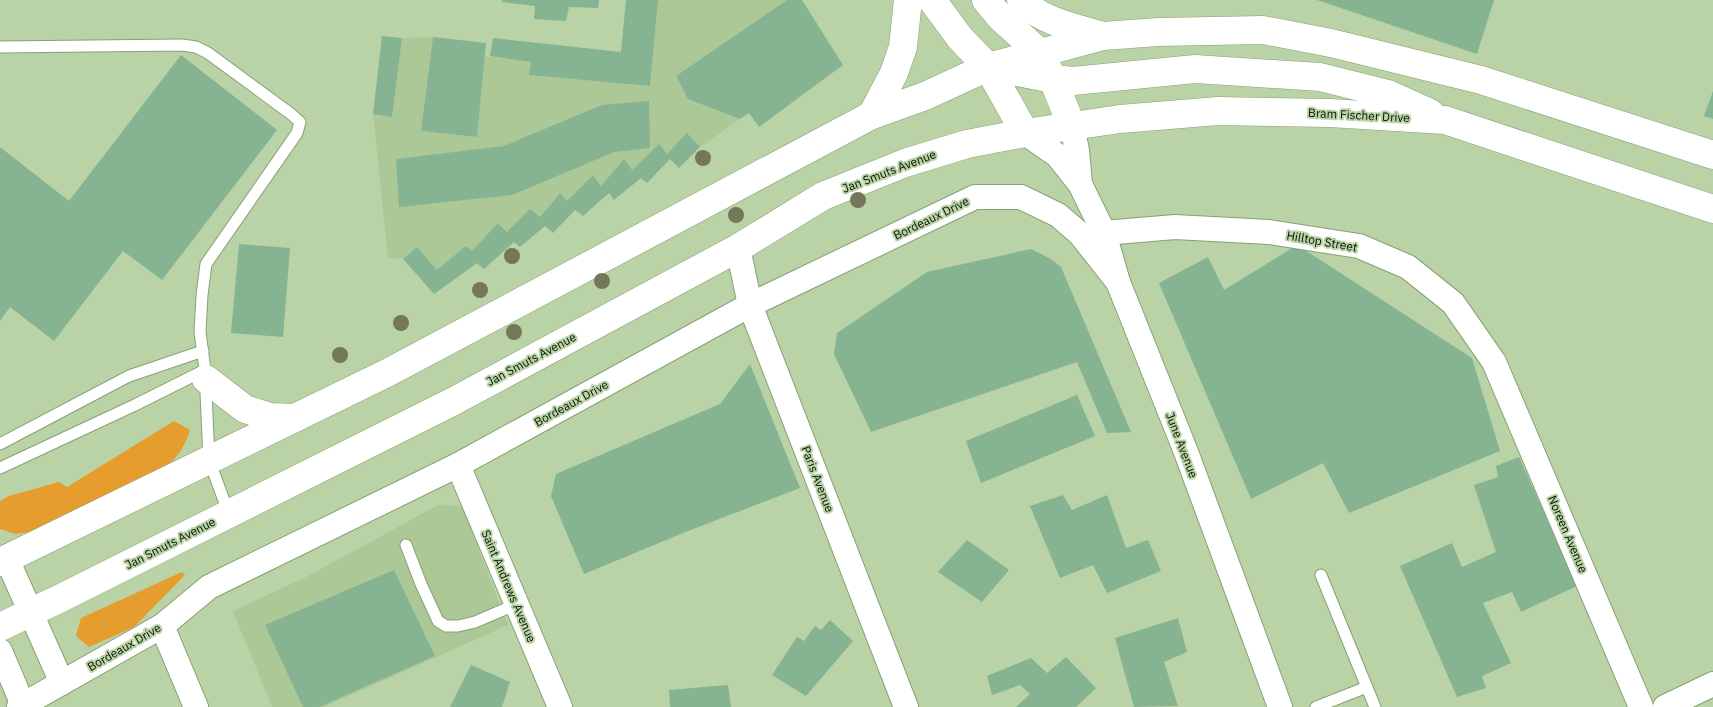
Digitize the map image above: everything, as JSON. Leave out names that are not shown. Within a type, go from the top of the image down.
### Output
[{"type":"main road","points":[[872,115],[894,73],[903,47],[908,0]]},
{"type":"main road","points":[[932,0],[960,38],[988,67],[1024,133]]},
{"type":"main road","points":[[986,0],[1001,18],[1040,53],[1053,79],[1072,127]]},
{"type":"main road","points":[[1021,0],[1026,6],[1059,23],[1103,36]]},
{"type":"main road","points":[[2,558],[396,369],[872,115],[925,96],[988,67],[1103,36],[1158,32],[1263,30],[1331,43],[1481,80],[1713,155]]},
{"type":"main road","points":[[988,67],[1073,81],[1195,69],[1320,77],[1388,94],[1445,120]]},
{"type":"main road","name":"Bram Fischer Drive","points":[[1072,127],[1120,119],[1218,111],[1330,112],[1445,120],[1713,209]]},
{"type":"main road","name":"Jan Smuts Avenue","points":[[0,627],[454,401],[738,248],[823,196],[905,163],[967,144],[1024,133],[1072,127]]},
{"type":"main road","points":[[205,374],[245,409],[270,417],[296,418]]},
{"type":"street","name":"June Avenue","points":[[1072,127],[1077,150],[1080,184]]},
{"type":"street","name":"June Avenue","points":[[1024,133],[1058,155],[1080,184],[1104,232],[1118,282],[1186,452],[1280,707]]},
{"type":"street","name":"Bordeaux Drive","points":[[21,706],[162,626],[209,587],[458,465],[750,305],[974,197],[1021,197],[1058,215],[1080,234],[1118,282]]},
{"type":"street","name":"Hilltop Street","points":[[1104,232],[1185,227],[1269,232],[1359,246],[1408,267],[1453,303],[1494,362]]},
{"type":"street","name":"Paris Avenue","points":[[738,248],[750,305],[906,707]]},
{"type":"street","name":"Noreen Avenue","points":[[1494,362],[1641,707]]},
{"type":"street","name":"Saint Andrews Avenue","points":[[458,465],[560,707]]},
{"type":"street","points":[[2,558],[32,612],[62,683]]},
{"type":"street","points":[[162,626],[196,707]]},
{"type":"street","points":[[0,651],[21,706]]},
{"type":"street","points":[[1666,707],[1713,684]]},
{"type":"lane","points":[[0,47],[172,45],[196,47],[208,53],[300,122],[297,133],[206,264],[200,323],[205,374],[209,460],[229,514]]},
{"type":"lane","points":[[0,444],[129,376],[203,350]]},
{"type":"lane","points":[[0,468],[205,374]]},
{"type":"lane","points":[[406,545],[438,621],[446,626],[458,626],[475,622],[517,604]]},
{"type":"lane","points":[[1321,575],[1375,707]]},
{"type":"lane","points":[[1316,707],[1367,687]]},
{"type":"shaded area","points":[[658,0],[787,0],[676,76],[688,99],[740,119],[700,147],[687,133],[667,154],[659,145],[632,170],[624,160],[601,186],[593,175],[567,201],[559,193],[540,217],[530,209],[507,232],[498,223],[472,251],[465,247],[437,270],[417,247],[403,259],[388,258],[373,114],[392,116],[402,38],[433,37],[421,131],[476,137],[485,56],[531,62],[530,75],[650,86]]},
{"type":"shaded area","points":[[174,421],[190,430],[180,451],[165,468],[32,532],[15,534],[0,529],[0,501],[9,496],[59,482],[67,487]]},
{"type":"shaded area","points":[[438,505],[462,506],[508,625],[324,707],[272,707],[233,611],[308,576]]},
{"type":"shaded area","points":[[182,572],[185,575],[134,627],[89,647],[76,636],[81,618]]},
{"type":"building","points":[[502,0],[599,0],[598,8],[569,7],[566,21],[534,19],[535,6],[502,2]]},
{"type":"building","points":[[626,0],[658,0],[650,86],[529,75],[531,62],[490,56],[493,38],[621,52]]},
{"type":"building","points":[[787,0],[802,0],[843,65],[759,127],[749,113],[740,119],[688,99],[676,76]]},
{"type":"building","points":[[1317,0],[1494,0],[1477,54]]},
{"type":"building","points":[[382,36],[402,38],[392,117],[373,114]]},
{"type":"building","points":[[433,37],[486,43],[477,137],[421,131]]},
{"type":"building","points":[[181,55],[277,130],[162,280],[123,251],[54,341],[10,307],[0,321],[0,147],[69,201]]},
{"type":"building","points":[[1713,91],[1713,119],[1704,116]]},
{"type":"building","points":[[649,101],[650,148],[614,152],[512,195],[399,207],[396,159],[504,146],[602,105]]},
{"type":"building","points":[[687,133],[700,147],[679,168],[670,159],[647,183],[641,178],[614,200],[609,193],[583,216],[575,210],[553,233],[545,226],[520,247],[514,242],[484,269],[477,263],[434,294],[403,259],[417,247],[437,270],[466,246],[472,251],[498,223],[507,232],[530,209],[540,217],[560,193],[567,201],[593,175],[601,186],[624,159],[632,170],[659,144],[667,154]]},
{"type":"building","points":[[239,244],[290,248],[283,337],[231,333]]},
{"type":"building","points":[[1297,245],[1472,358],[1500,451],[1349,513],[1323,463],[1251,499],[1159,283],[1208,257],[1224,290]]},
{"type":"building","points":[[1031,249],[1051,259],[1061,267],[1131,432],[1107,433],[1077,362],[871,432],[834,354],[837,333],[927,272]]},
{"type":"building","points":[[750,364],[800,488],[584,574],[551,496],[556,474],[720,404]]},
{"type":"building","points":[[1077,395],[1095,436],[981,483],[966,441]]},
{"type":"building","points":[[1519,457],[1577,586],[1521,612],[1512,592],[1483,603],[1511,663],[1482,676],[1486,688],[1457,697],[1400,566],[1452,543],[1462,567],[1496,552],[1474,485],[1498,477],[1496,466]]},
{"type":"building","points":[[1063,495],[1072,510],[1107,495],[1126,548],[1148,540],[1161,571],[1107,593],[1093,565],[1060,578],[1030,506]]},
{"type":"building","points":[[967,540],[1009,570],[982,602],[938,572]]},
{"type":"building","points":[[394,570],[435,656],[319,707],[303,707],[265,625]]},
{"type":"building","points":[[1178,618],[1187,652],[1164,662],[1178,706],[1134,707],[1115,638]]},
{"type":"building","points":[[830,620],[853,641],[806,696],[772,675],[797,637],[804,641],[815,626],[821,630]]},
{"type":"building","points":[[1066,657],[1096,688],[1076,707],[1016,707],[1030,694],[1020,685],[992,695],[987,676],[1031,658],[1047,673]]},
{"type":"building","points":[[471,665],[510,682],[502,707],[450,707]]},
{"type":"building","points":[[728,685],[731,707],[670,707],[669,690]]}]
